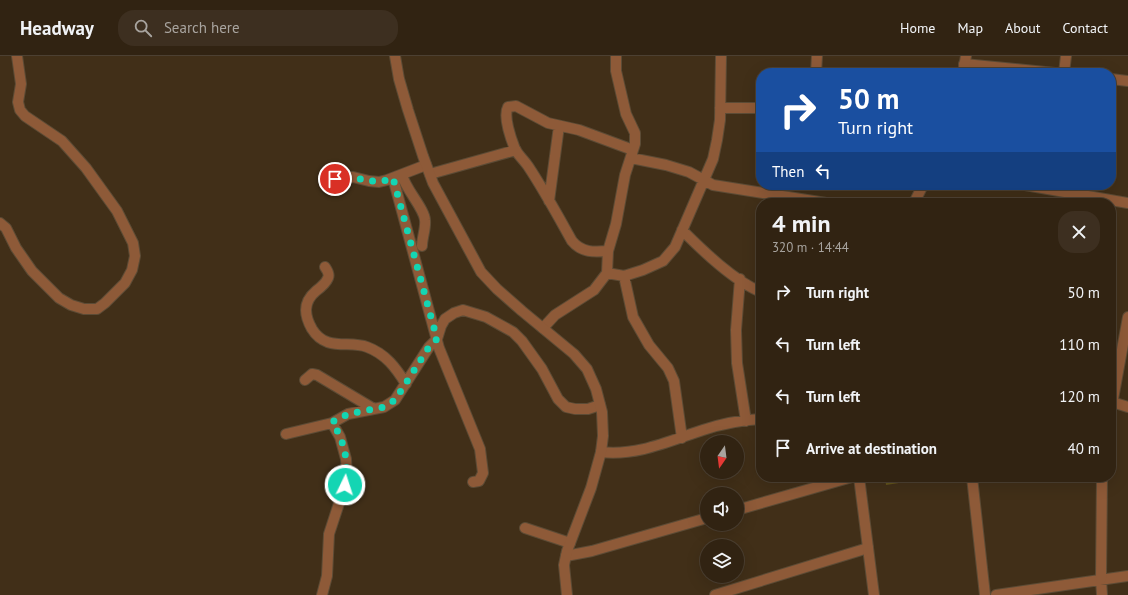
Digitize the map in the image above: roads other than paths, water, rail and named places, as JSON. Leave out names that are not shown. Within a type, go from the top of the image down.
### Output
[{"type":"street","points":[[0,223],[8,232],[24,260],[42,282],[58,298],[71,305],[84,309],[97,309],[125,283],[132,270],[135,256],[133,243],[117,211],[86,168],[62,141],[25,116],[20,110],[18,102],[21,84],[17,56]]},
{"type":"street","points":[[395,56],[399,79],[428,170],[465,244],[481,272],[497,289],[574,354],[587,369],[596,389],[602,412],[603,436],[601,452],[591,488],[566,556],[564,566],[566,595]]},
{"type":"street","points":[[543,328],[555,315],[594,290],[607,273],[608,251],[616,224],[625,174],[632,154],[635,133],[626,114],[616,71],[616,56]]},
{"type":"street","points":[[607,273],[624,276],[643,270],[663,261],[675,247],[704,180],[717,140],[720,108],[721,56]]},
{"type":"street","points":[[816,68],[817,56]]},
{"type":"street","points":[[1065,68],[1066,56]]},
{"type":"street","points":[[964,64],[1004,68]]},
{"type":"street","points":[[1116,79],[1128,80]]},
{"type":"street","points":[[608,251],[590,252],[578,247],[572,240],[528,165],[516,150],[510,135],[506,113],[508,107],[516,106],[548,123],[579,130],[632,154],[689,172],[713,185],[795,198]]},
{"type":"street","points":[[720,108],[756,108]]},
{"type":"street","points":[[549,201],[559,126]]},
{"type":"street","points":[[324,179],[353,177],[379,182],[516,150]]},
{"type":"street","points":[[397,177],[408,189],[425,218],[422,246]]},
{"type":"street","points":[[397,177],[437,339],[450,377],[480,449],[483,473],[479,481],[473,482]]},
{"type":"street","points":[[1054,190],[1099,198]]},
{"type":"street","points":[[1116,201],[1128,203]]},
{"type":"street","points":[[682,230],[718,264],[756,289]]},
{"type":"street","points":[[325,267],[329,273],[328,278],[307,301],[305,310],[312,330],[319,337],[333,344],[366,347],[386,357],[406,384]]},
{"type":"street","points":[[624,276],[633,317],[649,345],[668,368],[674,381],[682,438]]},
{"type":"street","points":[[740,279],[736,330],[737,363],[746,421]]},
{"type":"street","points":[[286,434],[332,422],[348,414],[384,407],[395,400],[429,347],[437,339],[440,326],[445,319],[454,313],[463,310],[486,317],[513,332],[522,341],[542,369],[558,399],[566,407],[588,409],[600,405]]},
{"type":"street","points":[[1116,380],[1128,317]]},
{"type":"street","points":[[305,380],[312,374],[317,376],[374,409]]},
{"type":"street","points":[[1116,402],[1128,407]]},
{"type":"street","points":[[601,452],[622,453],[640,450],[682,438],[703,429],[756,420]]},
{"type":"street","points":[[322,595],[327,576],[329,534],[347,475],[346,459],[340,437],[332,422]]},
{"type":"street","points":[[744,508],[835,482]]},
{"type":"street","points":[[859,482],[874,595]]},
{"type":"street","points":[[973,482],[984,595]]},
{"type":"street","points":[[1102,482],[1102,595]]},
{"type":"street","points":[[566,556],[592,551],[700,520]]},
{"type":"street","points":[[525,528],[570,543]]},
{"type":"street","points":[[715,595],[868,548]]},
{"type":"street","points":[[996,595],[1128,576]]}]
